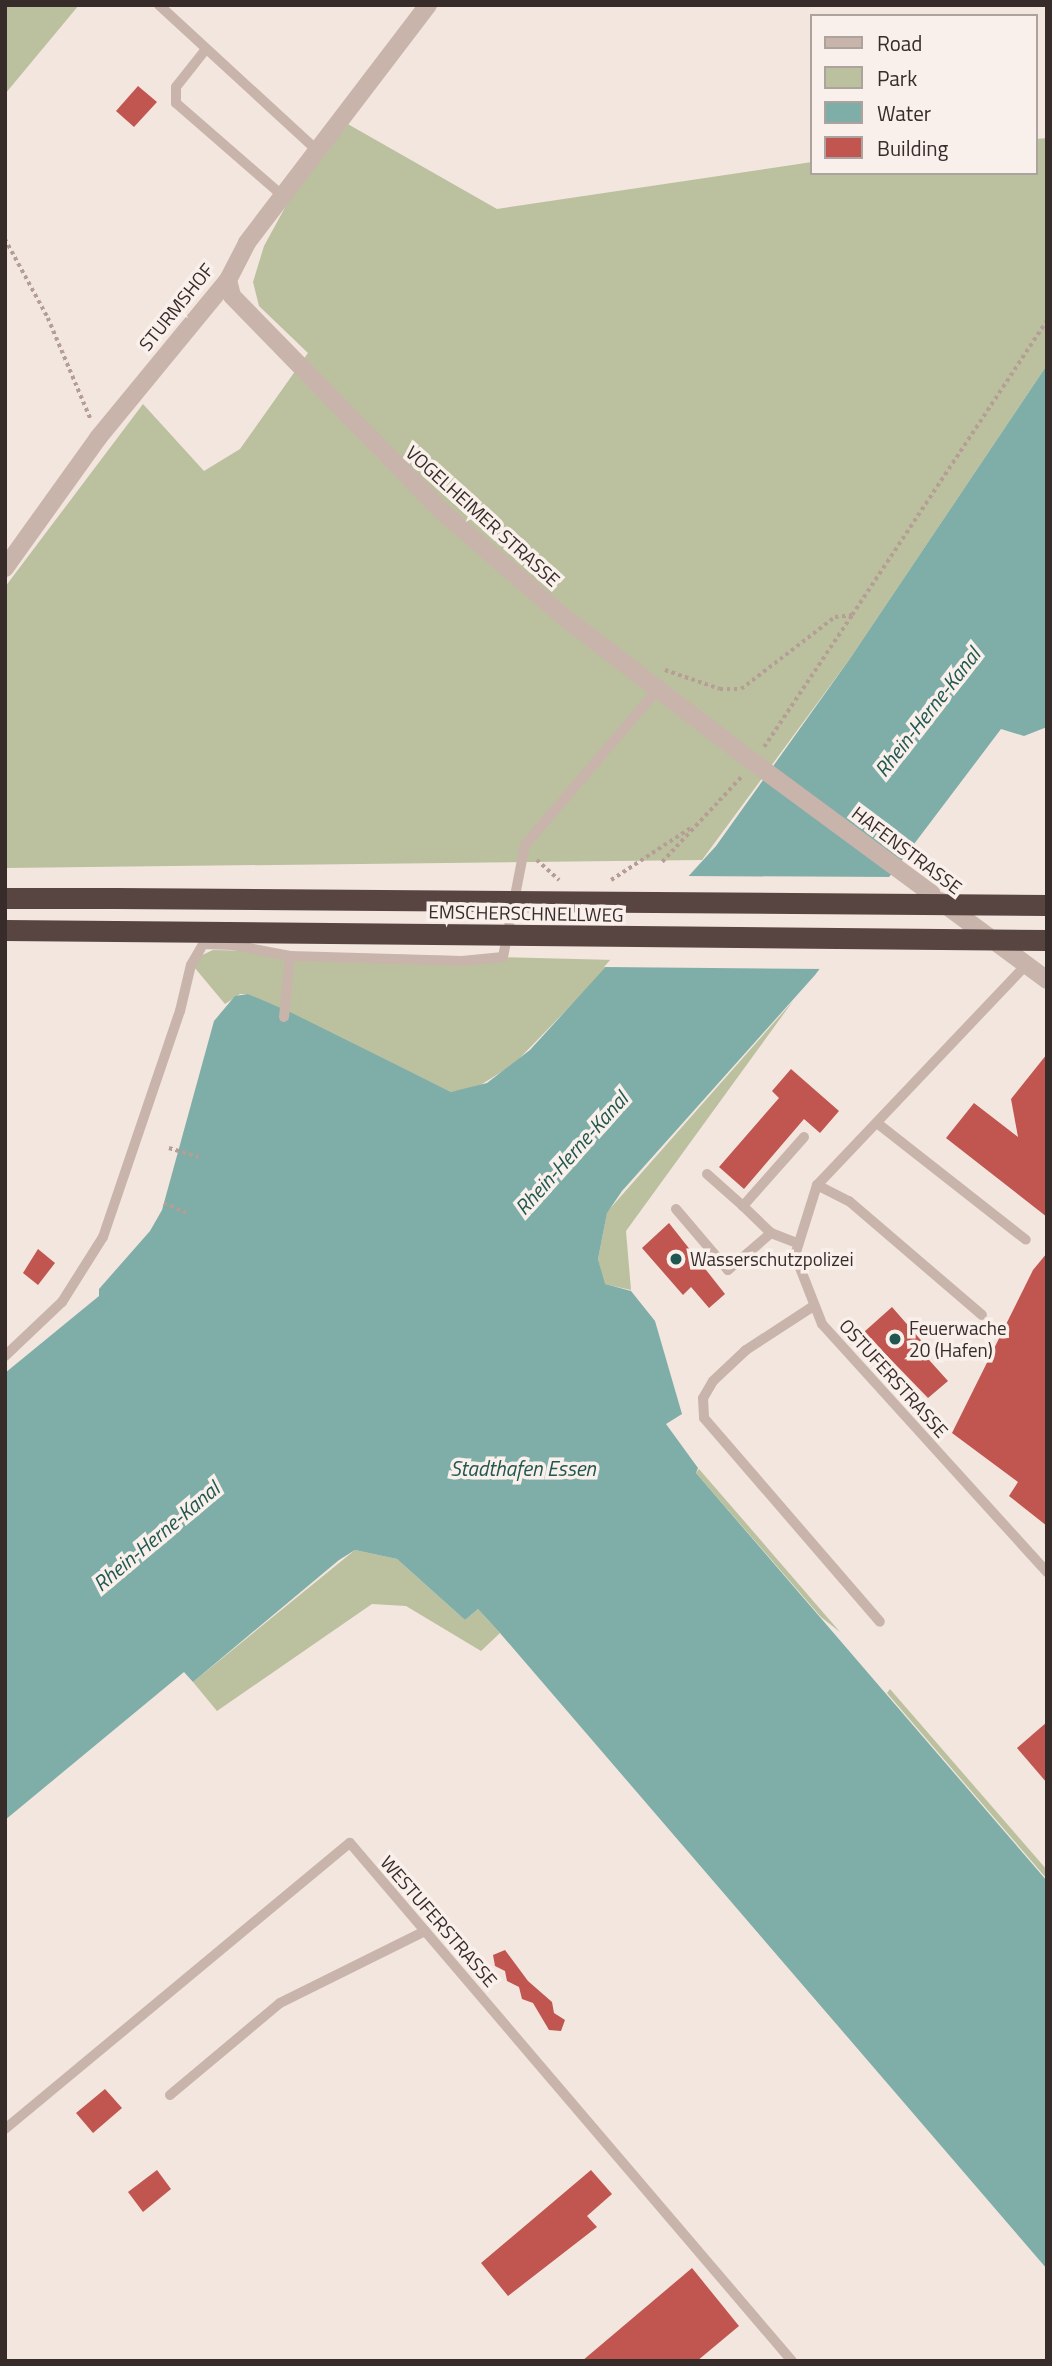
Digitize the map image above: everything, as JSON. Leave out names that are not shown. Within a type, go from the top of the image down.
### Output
[{"type":"highway","name":"EMSCHERSCHNELLWEG","points":[[5,898],[1047,905]]},
{"type":"highway","name":"EMSCHERSCHNELLWEG","points":[[5,930],[1047,940]]},
{"type":"street","name":"STURMSHOF","points":[[5,568],[98,438],[228,280],[247,243],[428,5]]},
{"type":"street","name":"VOGELHEIMER STRASSE","points":[[228,280],[242,310],[405,477],[564,617],[750,759]]},
{"type":"street","name":"HAFENSTRASSE","points":[[750,759],[1047,980]]},
{"type":"lane","points":[[159,5],[318,151]]},
{"type":"lane","points":[[206,48],[176,87],[176,103],[284,196]]},
{"type":"lane","points":[[5,1356],[62,1302],[103,1237],[180,1011],[191,965],[203,944],[233,945],[290,956],[462,961],[503,957],[525,845],[658,689]]},
{"type":"lane","points":[[284,1017],[290,956]]},
{"type":"lane","points":[[707,1174],[771,1233],[795,1242],[817,1185],[1026,965]]},
{"type":"lane","points":[[877,1123],[1026,1240]]},
{"type":"lane","points":[[743,1206],[804,1137]]},
{"type":"lane","points":[[817,1185],[849,1201],[982,1315]]},
{"type":"lane","points":[[676,1209],[728,1270],[771,1233]]},
{"type":"lane","name":"OSTUFERSTRASSE","points":[[795,1242],[795,1255],[812,1307],[858,1368],[1047,1572]]},
{"type":"lane","points":[[812,1307],[746,1350],[713,1381],[703,1398],[704,1418],[880,1622]]},
{"type":"lane","name":"WESTUFERSTRASSE","points":[[5,2129],[349,1843],[793,2361]]},
{"type":"lane","points":[[170,2095],[280,2003],[425,1931]]},
{"type":"path","points":[[5,239],[48,318],[98,438]]},
{"type":"path","points":[[662,862],[703,820],[750,759],[852,615],[1047,320]]},
{"type":"path","points":[[679,674],[720,689],[741,689],[835,617],[852,615]]},
{"type":"path","points":[[601,884],[643,863],[703,820]]},
{"type":"path","points":[[525,845],[545,872],[565,883]]},
{"type":"path","points":[[169,1148],[199,1157]]},
{"type":"path","points":[[164,1203],[186,1213]]},
{"type":"green space","points":[[5,5],[79,5],[5,94]]},
{"type":"green space","points":[[346,123],[497,209],[810,162],[810,175],[1038,175],[1038,139],[1047,138],[1047,365],[849,660],[702,860],[5,868],[5,587],[143,404],[204,471],[240,449],[308,353],[259,306],[253,282],[264,246],[288,202]]},
{"type":"green space","points":[[213,950],[615,960],[514,1064],[474,1089],[451,1092],[248,994],[240,994],[225,1004],[189,961]]},
{"type":"green space","points":[[793,1001],[626,1231],[631,1290],[604,1284],[598,1259],[607,1212]]},
{"type":"green space","points":[[699,1469],[840,1632],[821,1617],[696,1473]]},
{"type":"green space","points":[[355,1550],[397,1559],[465,1620],[478,1609],[500,1633],[481,1651],[406,1606],[372,1604],[217,1711],[193,1682]]},
{"type":"green space","points":[[890,1689],[1047,1870],[1047,1879],[887,1693]]},
{"type":"water","points":[[1047,365],[1047,727],[1024,736],[1001,729],[815,975],[622,1191],[607,1213],[598,1259],[605,1284],[631,1291],[655,1321],[682,1414],[666,1424],[698,1468],[696,1473],[1047,1881],[1047,2269],[500,1633],[478,1609],[465,1620],[397,1559],[355,1550],[339,1560],[193,1682],[184,1672],[5,1820],[5,1373],[99,1296],[99,1289],[150,1231],[162,1210],[214,1021],[235,996],[248,994],[290,1012],[451,1092],[487,1083],[530,1050],[716,846],[849,660]]},
{"type":"pier","points":[[684,876],[896,877],[825,969],[604,967]]},
{"type":"building","points":[[138,86],[157,102],[134,127],[116,111]]},
{"type":"building","points":[[1047,1054],[1047,1217],[946,1138],[974,1103],[1018,1137],[1011,1099]]},
{"type":"building","points":[[791,1069],[839,1111],[820,1133],[804,1119],[744,1189],[719,1167],[779,1098],[772,1091]]},
{"type":"building","name":"Wasserschutzpolizei","points":[[669,1223],[725,1294],[709,1308],[691,1287],[683,1295],[642,1248]]},
{"type":"building","points":[[38,1249],[55,1263],[38,1285],[23,1273]]},
{"type":"building","points":[[1047,1253],[1047,1526],[1009,1496],[1018,1482],[952,1433],[1033,1270]]},
{"type":"building","name":"Feuerwache 20 (Hafen)","points":[[892,1307],[926,1346],[921,1351],[948,1381],[928,1398],[864,1332]]},
{"type":"building","points":[[1047,1722],[1047,1783],[1017,1748]]},
{"type":"building","points":[[505,1950],[528,1981],[552,2002],[554,2013],[565,2020],[561,2031],[549,2030],[533,2003],[522,1999],[519,1987],[507,1981],[505,1971],[495,1966],[493,1955]]},
{"type":"building","points":[[105,2089],[122,2108],[93,2133],[76,2113]]},
{"type":"building","points":[[157,2170],[171,2189],[143,2212],[128,2192]]},
{"type":"building","points":[[591,2170],[612,2194],[587,2216],[597,2227],[508,2296],[481,2263]]},
{"type":"building","points":[[692,2268],[739,2326],[697,2361],[582,2361]]},
{"type":"place","name":"Wasserschutzpolizei","points":[[676,1259]]},
{"type":"place","name":"Feuerwache 20 (Hafen)","points":[[895,1339]]},
{"type":"water label","name":"Rhein-Herne-Kanal","points":[[927,712]]},
{"type":"water label","name":"Rhein-Herne-Kanal","points":[[571,1153]]},
{"type":"water label","name":"Stadthafen Essen","points":[[523,1468]]},
{"type":"water label","name":"Rhein-Herne-Kanal","points":[[156,1536]]}]
